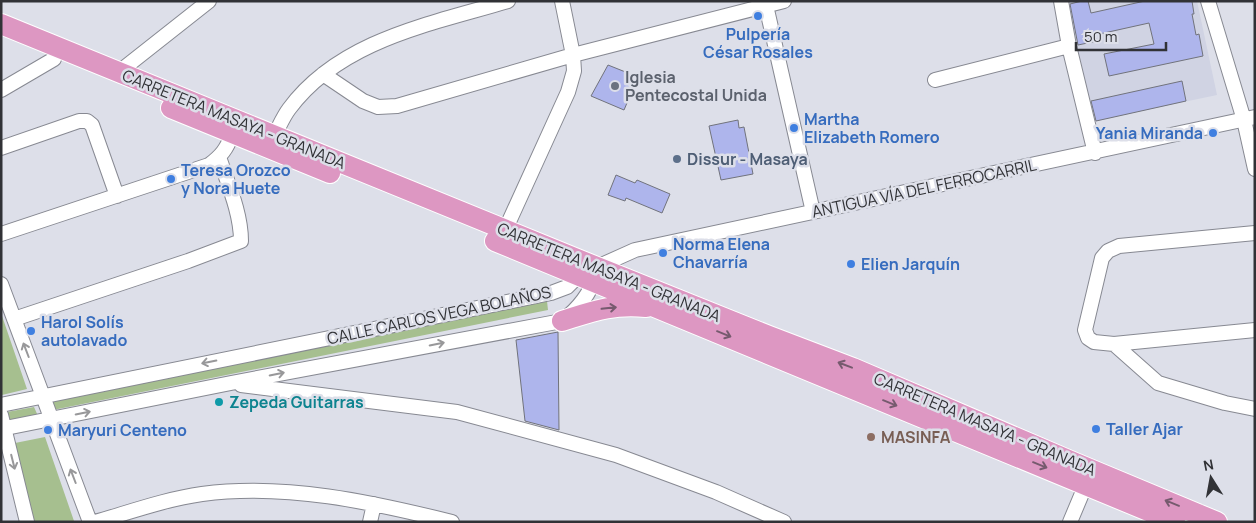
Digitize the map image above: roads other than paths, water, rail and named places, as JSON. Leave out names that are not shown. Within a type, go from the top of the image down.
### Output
[{"type":"highway","name":"CARRETERA MASAYA - GRANADA","points":[[1,24],[274,136],[503,236],[663,309],[1175,522]]},
{"type":"highway","name":"CARRETERA MASAYA - GRANADA","points":[[1,37],[232,134],[503,236]]},
{"type":"highway","name":"CARRETERA MASAYA - GRANADA","points":[[589,275],[769,336],[853,368],[1217,522]]},
{"type":"highway","points":[[562,320],[603,308],[628,306],[663,309]]},
{"type":"street","points":[[119,72],[209,1]]},
{"type":"street","points":[[274,136],[289,109],[324,74],[358,51],[382,40],[508,1]]},
{"type":"street","points":[[503,236],[568,92],[574,71],[573,55],[562,1]]},
{"type":"street","points":[[324,74],[362,101],[378,107],[397,106],[573,55],[766,4],[784,1]]},
{"type":"street","points":[[1061,1],[1069,46],[1095,153]]},
{"type":"street","points":[[1212,2],[1249,119],[1255,168]]},
{"type":"street","points":[[766,4],[813,212]]},
{"type":"street","points":[[935,80],[1069,46]]},
{"type":"street","points":[[1,90],[54,59]]},
{"type":"street","name":"ANTIGUA VÍA DEL FERROCARRIL","points":[[589,275],[634,250],[1249,119]]},
{"type":"street","points":[[1,148],[79,121],[87,121],[92,125],[117,196]]},
{"type":"street","points":[[1,234],[209,165],[227,149],[232,134]]},
{"type":"street","points":[[14,319],[188,261],[241,241],[237,213],[219,157]]},
{"type":"street","points":[[1255,233],[1119,246],[1108,251],[1102,258],[1085,330],[1088,338],[1094,342],[1114,344],[1255,330]]},
{"type":"street","name":"CALLE CARLOS VEGA BOLAÑOS","points":[[2,424],[51,419],[562,320],[577,309],[589,275]]},
{"type":"street","name":"CALLE CARLOS VEGA BOLAÑOS","points":[[1,405],[551,293],[589,275]]},
{"type":"street","points":[[2,290],[90,522]]},
{"type":"street","points":[[1114,344],[1158,383],[1225,403],[1255,409]]},
{"type":"street","points":[[231,383],[457,412],[616,456],[716,492],[784,522]]},
{"type":"street","points":[[2,424],[27,522]]},
{"type":"street","points":[[1070,522],[1086,484]]},
{"type":"street","points":[[95,522],[202,494],[252,491],[320,496],[374,504],[452,522]]},
{"type":"street","points":[[370,522],[374,504]]},
{"type":"place","name":"Pulpería César Rosales","points":[[758,16]]},
{"type":"place","name":"Iglesia Pentecostal Unida","points":[[615,86]]},
{"type":"place","name":"Martha Elizabeth Romero","points":[[794,128]]},
{"type":"place","name":"Yania Miranda","points":[[1213,133]]},
{"type":"place","name":"Dissur - Masaya","points":[[677,159]]},
{"type":"place","name":"Teresa Orozco y Nora Huete","points":[[171,179]]},
{"type":"place","name":"Norma Elena Chavarría","points":[[663,253]]},
{"type":"place","name":"Elien Jarquín","points":[[851,264]]},
{"type":"place","name":"Harol Solís autolavado","points":[[31,331]]},
{"type":"place","name":"Zepeda Guitarras","points":[[219,402]]},
{"type":"place","name":"Taller Ajar","points":[[1096,429]]},
{"type":"place","name":"Maryuri Centeno","points":[[48,430]]},
{"type":"place","name":"MASINFA","points":[[871,437]]}]
